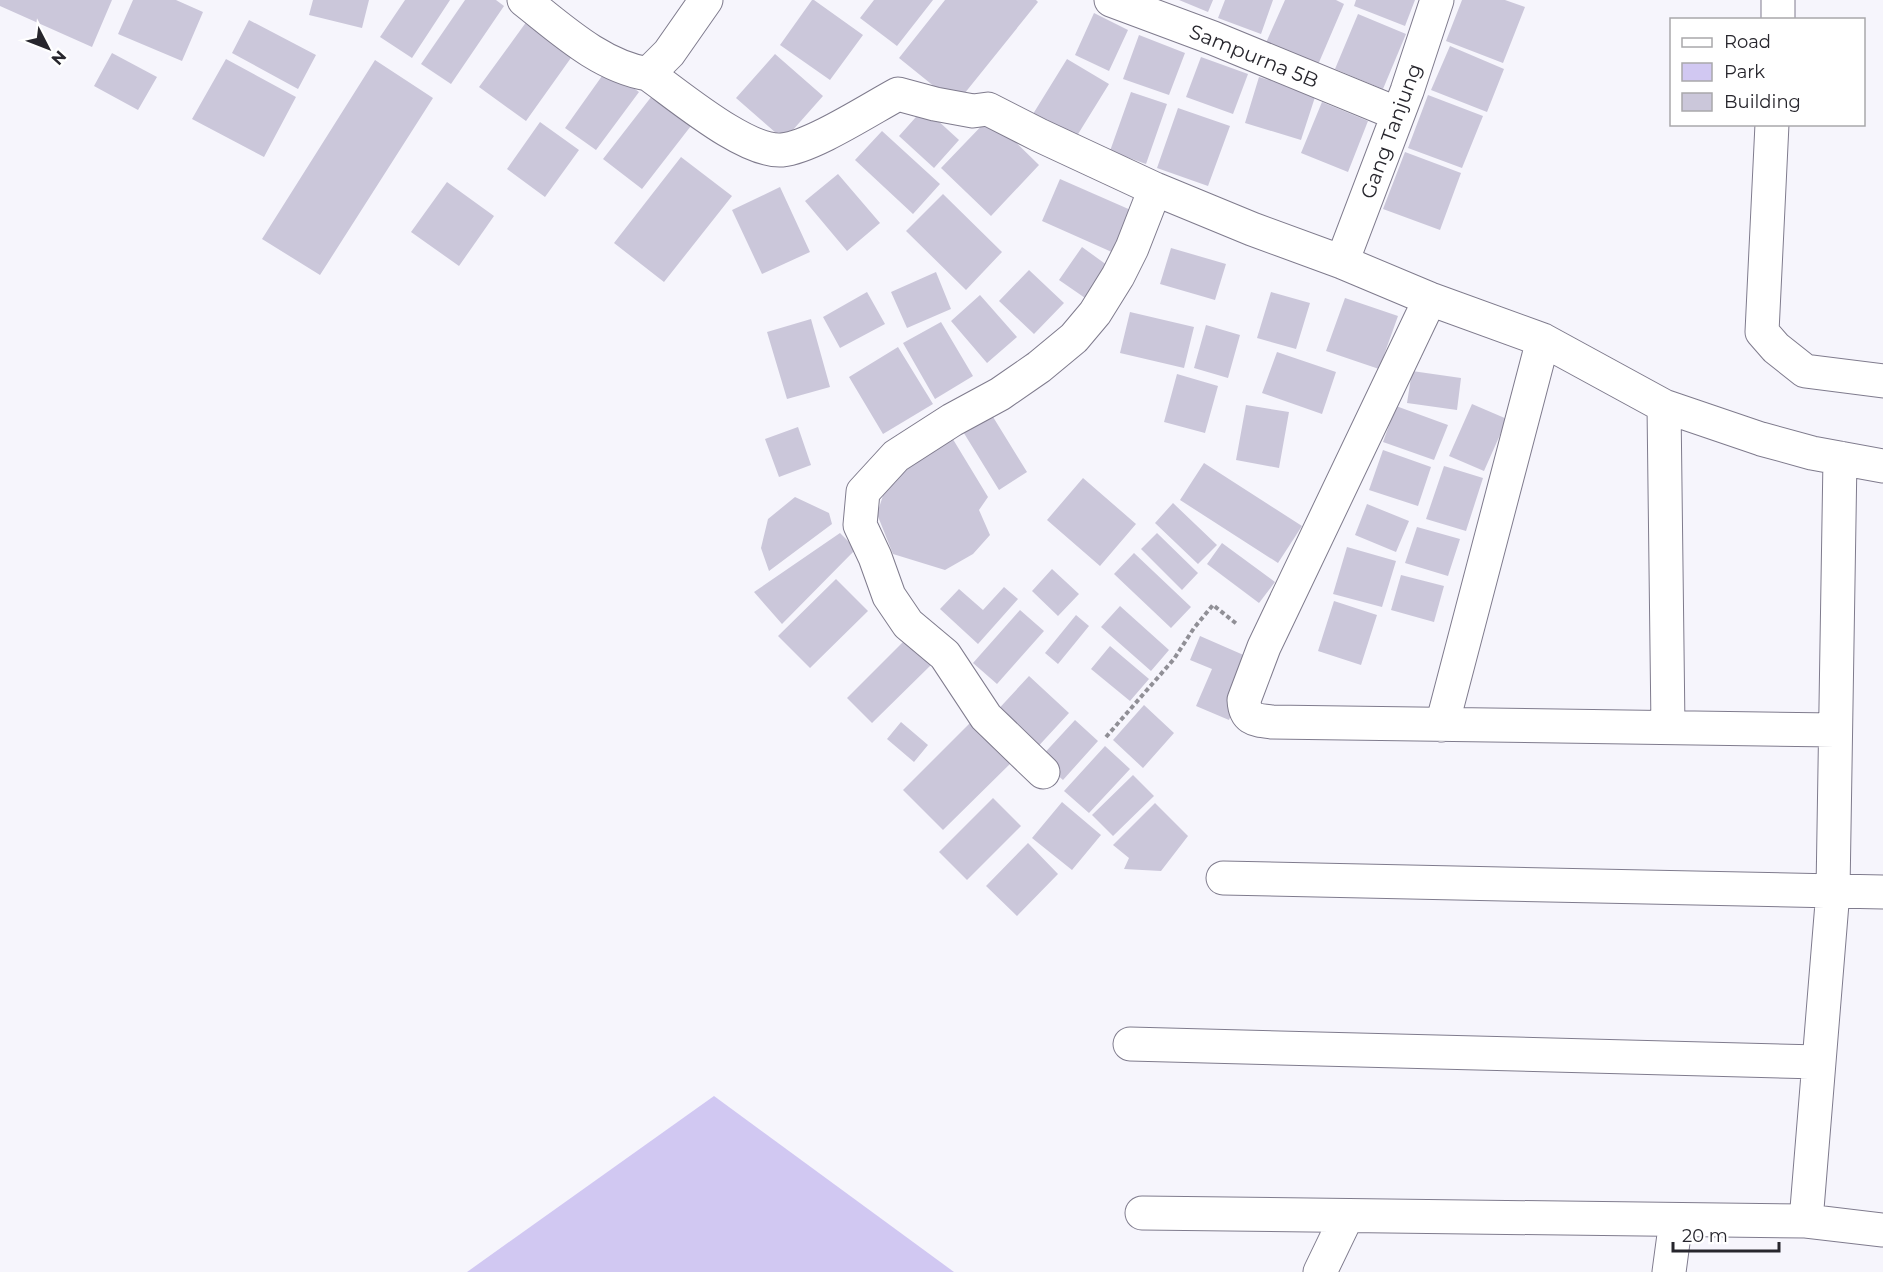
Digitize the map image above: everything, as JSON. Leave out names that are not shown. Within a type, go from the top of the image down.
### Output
[{"type":"street","points":[[524,0],[586,48],[635,71],[648,74],[736,136],[758,146],[782,150],[807,143],[898,94],[972,111],[988,109],[1155,189],[1430,299],[1543,340],[1664,406],[1761,439],[1812,453],[1883,466]]},
{"type":"street","points":[[648,74],[669,53],[706,0]]},
{"type":"street","name":"Sampurna 5B","points":[[1111,0],[1213,38],[1398,114]]},
{"type":"street","name":"Gang Tanjung","points":[[1342,262],[1407,91],[1437,0]]},
{"type":"street","points":[[1778,0],[1778,18]]},
{"type":"street","points":[[1772,126],[1762,332],[1776,348],[1805,371],[1883,381]]},
{"type":"street","points":[[1043,772],[986,717],[945,655],[908,624],[889,596],[860,525],[863,492],[896,456],[952,420],[1000,394],[1039,367],[1074,338],[1095,313],[1118,276],[1132,248],[1155,189]]},
{"type":"street","points":[[1430,299],[1264,647],[1244,700],[1245,710],[1250,717],[1258,720],[1442,725],[1836,730]]},
{"type":"street","points":[[1442,725],[1543,340]]},
{"type":"street","points":[[1664,406],[1668,727]]},
{"type":"street","points":[[1806,1221],[1833,891],[1840,458]]},
{"type":"street","points":[[1223,878],[1883,892]]},
{"type":"street","points":[[1130,1044],[1819,1062]]},
{"type":"street","points":[[1142,1213],[1806,1221],[1883,1230]]},
{"type":"street","points":[[1320,1272],[1347,1216]]},
{"type":"street","points":[[1669,1272],[1676,1220]]},
{"type":"path","points":[[1106,737],[1174,659],[1194,628],[1213,605],[1264,647]]},
{"type":"green space","points":[[714,1096],[954,1272],[467,1272]]},
{"type":"building","points":[[0,0],[112,0],[92,47],[0,6]]},
{"type":"building","points":[[133,0],[176,0],[203,12],[182,61],[118,34]]},
{"type":"building","points":[[313,0],[369,0],[362,28],[309,15]]},
{"type":"building","points":[[405,0],[450,0],[412,58],[380,37]]},
{"type":"building","points":[[465,0],[496,0],[504,6],[451,84],[421,64]]},
{"type":"building","points":[[812,0],[863,35],[830,80],[780,45]]},
{"type":"building","points":[[874,0],[933,0],[897,46],[860,18]]},
{"type":"building","points":[[945,0],[1036,0],[1038,2],[956,104],[899,58]]},
{"type":"building","points":[[1179,0],[1213,0],[1208,12]]},
{"type":"building","points":[[1225,0],[1273,0],[1261,34],[1218,18]]},
{"type":"building","points":[[1285,0],[1336,0],[1344,4],[1317,67],[1265,45]]},
{"type":"building","points":[[1356,0],[1415,0],[1405,26],[1354,6]]},
{"type":"building","points":[[1462,0],[1505,0],[1525,7],[1503,63],[1446,41]]},
{"type":"building","points":[[1094,13],[1128,30],[1109,71],[1075,55]]},
{"type":"building","points":[[1358,14],[1406,34],[1383,89],[1335,69]]},
{"type":"building","points":[[249,20],[316,55],[298,89],[232,53]]},
{"type":"building","points":[[527,21],[573,55],[526,121],[479,87]]},
{"type":"building","points":[[1139,35],[1185,53],[1169,95],[1123,79]]},
{"type":"building","points":[[1450,46],[1504,69],[1487,112],[1431,90]]},
{"type":"building","points":[[112,53],[157,77],[138,110],[94,86]]},
{"type":"building","points":[[775,54],[823,96],[784,140],[736,98]]},
{"type":"building","points":[[1201,57],[1248,74],[1233,114],[1186,97]]},
{"type":"building","points":[[226,59],[296,97],[264,157],[192,119]]},
{"type":"building","points":[[1067,59],[1109,84],[1075,139],[1033,114]]},
{"type":"building","points":[[375,60],[433,98],[320,275],[262,239]]},
{"type":"building","points":[[607,69],[639,92],[596,150],[565,128]]},
{"type":"building","points":[[1259,77],[1316,94],[1301,140],[1245,123]]},
{"type":"building","points":[[655,92],[694,122],[642,189],[603,159]]},
{"type":"building","points":[[1131,92],[1167,104],[1146,164],[1110,151]]},
{"type":"building","points":[[1428,95],[1483,116],[1462,168],[1408,148]]},
{"type":"building","points":[[1322,102],[1368,121],[1348,172],[1301,153]]},
{"type":"building","points":[[924,108],[959,140],[934,168],[899,136]]},
{"type":"building","points":[[1178,108],[1230,126],[1208,186],[1157,168]]},
{"type":"building","points":[[990,117],[1039,165],[991,216],[941,168]]},
{"type":"building","points":[[540,122],[579,150],[545,197],[507,169]]},
{"type":"building","points":[[882,131],[940,184],[913,214],[855,160]]},
{"type":"building","points":[[1405,152],[1461,173],[1440,230],[1383,209]]},
{"type":"building","points":[[681,157],[732,196],[664,282],[614,243]]},
{"type":"building","points":[[838,174],[880,223],[847,251],[805,201]]},
{"type":"building","points":[[1060,179],[1133,211],[1114,253],[1042,221]]},
{"type":"building","points":[[447,182],[494,216],[459,266],[411,232]]},
{"type":"building","points":[[780,187],[810,252],[762,274],[732,210]]},
{"type":"building","points":[[943,194],[1002,252],[966,290],[906,231]]},
{"type":"building","points":[[1082,247],[1111,268],[1088,300],[1059,280]]},
{"type":"building","points":[[1171,248],[1226,264],[1215,300],[1160,284]]},
{"type":"building","points":[[1029,270],[1064,303],[1034,334],[999,301]]},
{"type":"building","points":[[936,272],[951,309],[907,328],[891,292]]},
{"type":"building","points":[[867,292],[885,324],[840,348],[823,317]]},
{"type":"building","points":[[1271,292],[1310,303],[1296,349],[1257,338]]},
{"type":"building","points":[[980,295],[1017,337],[987,363],[951,321]]},
{"type":"building","points":[[1345,298],[1398,316],[1379,369],[1326,351]]},
{"type":"building","points":[[1130,312],[1194,327],[1184,368],[1120,353]]},
{"type":"building","points":[[811,319],[830,387],[787,399],[767,332]]},
{"type":"building","points":[[941,322],[973,376],[935,399],[903,343]]},
{"type":"building","points":[[1206,325],[1240,335],[1228,378],[1194,368]]},
{"type":"building","points":[[898,347],[933,404],[883,434],[849,377]]},
{"type":"building","points":[[1277,352],[1336,372],[1322,414],[1262,393]]},
{"type":"building","points":[[1412,371],[1461,378],[1457,410],[1407,403]]},
{"type":"building","points":[[1177,374],[1218,386],[1205,433],[1164,422]]},
{"type":"building","points":[[1472,404],[1507,419],[1484,471],[1449,456]]},
{"type":"building","points":[[1246,405],[1289,412],[1279,468],[1236,460]]},
{"type":"building","points":[[1396,406],[1448,425],[1434,460],[1383,442]]},
{"type":"building","points":[[990,412],[1027,472],[999,490],[962,430]]},
{"type":"building","points":[[798,427],[811,465],[779,477],[765,439]]},
{"type":"building","points":[[951,436],[988,497],[979,510],[990,535],[973,554],[945,570],[893,554],[877,514],[889,477]]},
{"type":"building","points":[[1383,450],[1431,467],[1418,506],[1369,490]]},
{"type":"building","points":[[1204,463],[1302,526],[1278,563],[1180,500]]},
{"type":"building","points":[[1444,466],[1483,478],[1466,531],[1426,519]]},
{"type":"building","points":[[1083,478],[1136,524],[1100,566],[1047,520]]},
{"type":"building","points":[[795,497],[829,513],[832,524],[769,571],[761,548],[768,519]]},
{"type":"building","points":[[1173,503],[1217,545],[1198,564],[1155,523]]},
{"type":"building","points":[[1367,504],[1409,521],[1396,552],[1355,535]]},
{"type":"building","points":[[1417,527],[1460,539],[1448,576],[1405,563]]},
{"type":"building","points":[[840,533],[856,549],[782,624],[754,592]]},
{"type":"building","points":[[1157,533],[1198,573],[1182,590],[1141,549]]},
{"type":"building","points":[[1222,543],[1275,582],[1259,603],[1207,564]]},
{"type":"building","points":[[1347,547],[1396,561],[1382,607],[1333,594]]},
{"type":"building","points":[[1134,553],[1191,607],[1171,628],[1114,574]]},
{"type":"building","points":[[1052,569],[1079,594],[1058,616],[1032,591]]},
{"type":"building","points":[[1401,575],[1444,586],[1434,622],[1391,610]]},
{"type":"building","points":[[836,579],[868,611],[810,668],[778,636]]},
{"type":"building","points":[[1004,587],[1018,599],[978,644],[940,609],[959,589],[983,610]]},
{"type":"building","points":[[1334,601],[1377,615],[1361,665],[1318,651]]},
{"type":"building","points":[[1120,606],[1169,650],[1151,671],[1101,627]]},
{"type":"building","points":[[1020,610],[1044,631],[997,684],[973,663]]},
{"type":"building","points":[[1076,615],[1089,626],[1058,664],[1045,653]]},
{"type":"building","points":[[1200,636],[1255,660],[1229,720],[1196,706],[1212,669],[1190,660]]},
{"type":"building","points":[[905,640],[931,665],[872,723],[847,698]]},
{"type":"building","points":[[1110,646],[1149,679],[1130,701],[1091,669]]},
{"type":"building","points":[[1029,676],[1069,713],[1033,752],[993,715]]},
{"type":"building","points":[[1144,705],[1174,733],[1143,768],[1113,740]]},
{"type":"building","points":[[975,718],[1015,759],[943,830],[903,790]]},
{"type":"building","points":[[1075,720],[1098,741],[1063,780],[1039,759]]},
{"type":"building","points":[[901,722],[928,745],[914,762],[887,739]]},
{"type":"building","points":[[1105,746],[1130,769],[1089,813],[1064,791]]},
{"type":"building","points":[[1133,775],[1154,796],[1113,836],[1092,815]]},
{"type":"building","points":[[993,798],[1021,826],[967,880],[939,852]]},
{"type":"building","points":[[1062,802],[1101,835],[1072,870],[1032,838]]},
{"type":"building","points":[[1155,803],[1188,836],[1161,871],[1124,869],[1129,858],[1113,845]]},
{"type":"building","points":[[1028,843],[1058,874],[1017,916],[986,886]]}]
